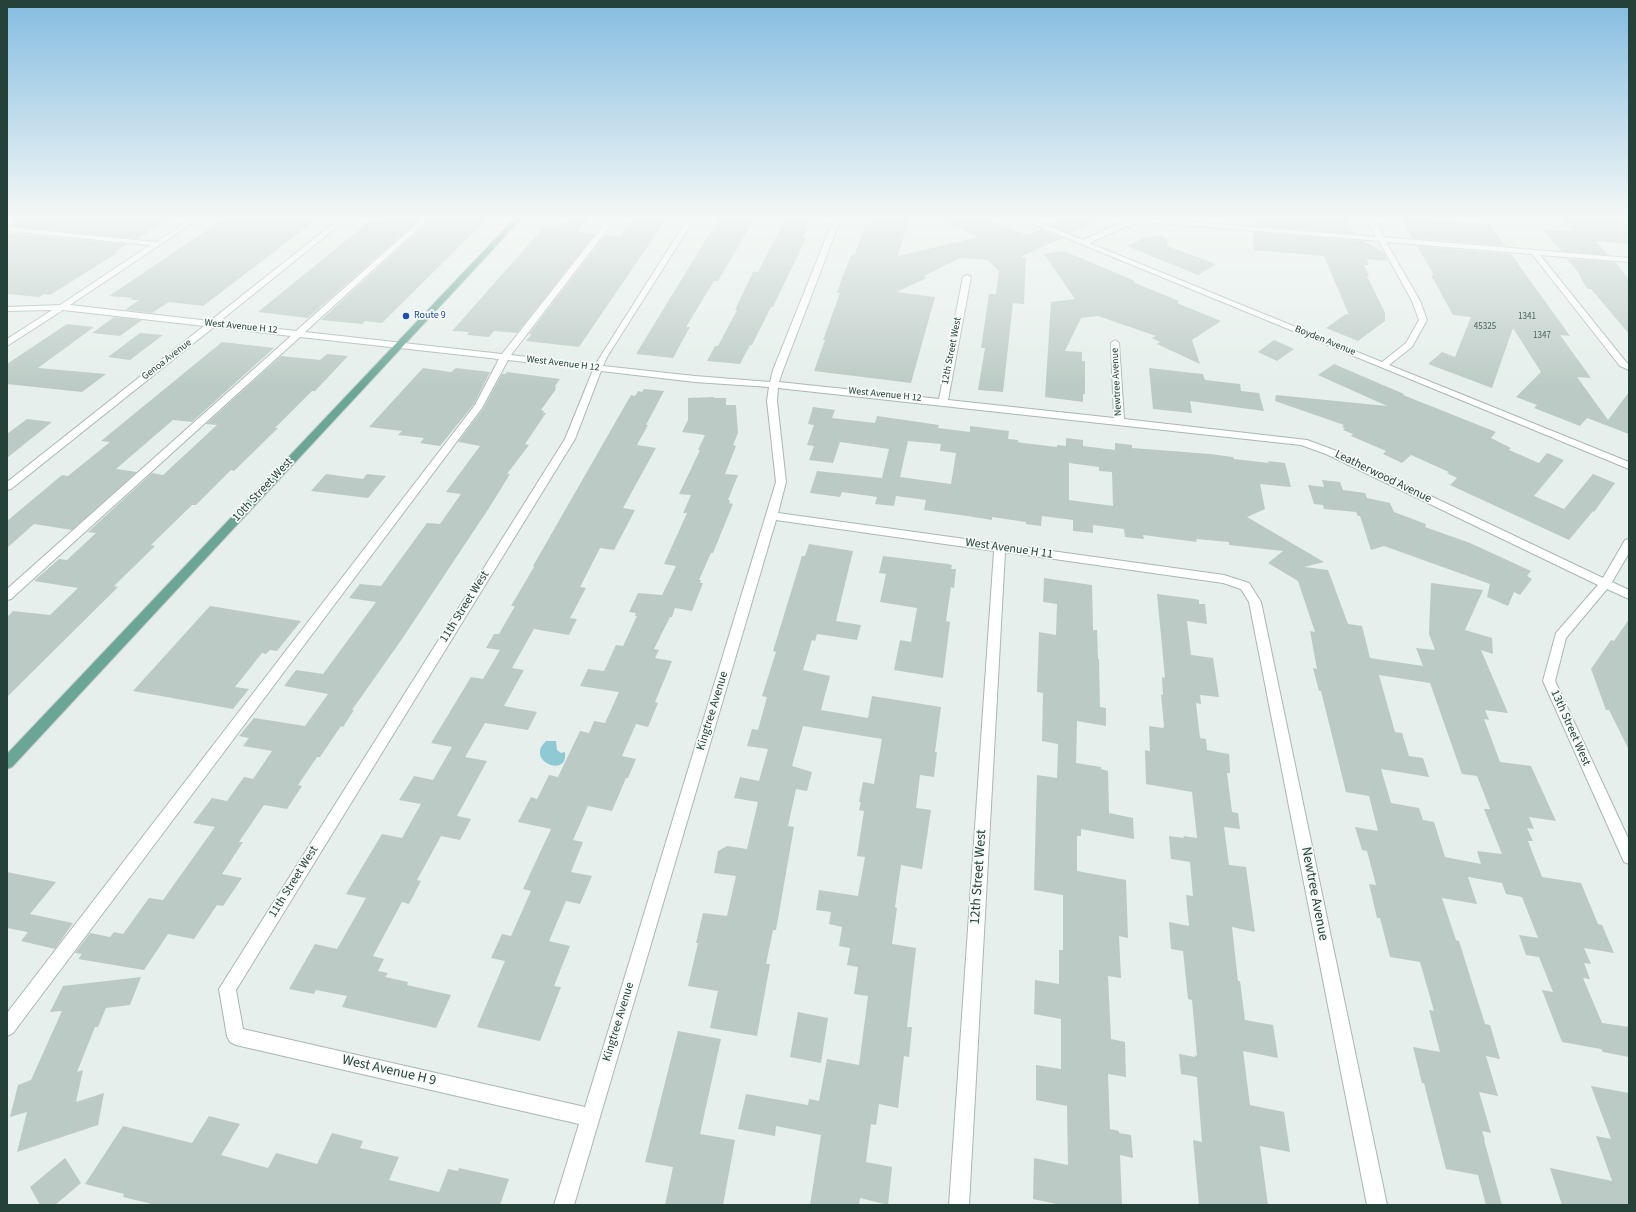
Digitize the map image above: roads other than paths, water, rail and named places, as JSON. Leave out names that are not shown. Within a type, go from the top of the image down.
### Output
[{"type":"main road","name":"10th Street West","points":[[7,763],[465,275]]},
{"type":"street","points":[[7,343],[112,275]]},
{"type":"street","name":"Genoa Avenue","points":[[7,487],[275,275]]},
{"type":"street","points":[[7,596],[365,275]]},
{"type":"street","points":[[7,1027],[479,406],[505,357],[569,275]]},
{"type":"street","name":"11th Street West","points":[[227,990],[570,439],[603,357],[656,275]]},
{"type":"street","name":"Kingtree Avenue","points":[[564,1205],[772,516],[781,482],[772,402],[774,385],[778,370],[816,275]]},
{"type":"street","name":"Boyden Avenue","points":[[1161,275],[1629,466]]},
{"type":"street","points":[[1384,365],[1409,345],[1423,320],[1416,301],[1401,275]]},
{"type":"street","points":[[1552,275],[1624,364],[1629,367]]},
{"type":"street","name":"12th Street West","points":[[942,402],[967,277]]},
{"type":"street","name":"West Avenue H 12","points":[[7,309],[63,307],[399,344],[695,379],[774,385],[1119,421]]},
{"type":"street","name":"Newtree Avenue","points":[[1115,343],[1119,421]]},
{"type":"street","name":"Leatherwood Avenue","points":[[1119,421],[1303,442],[1330,452],[1629,595]]},
{"type":"street","name":"West Avenue H 11","points":[[772,516],[1224,579],[1245,586]]},
{"type":"street","name":"13th Street West","points":[[1627,851],[1549,681],[1560,636],[1605,584],[1629,543]]},
{"type":"street","name":"12th Street West","points":[[958,1205],[1000,548]]},
{"type":"street","name":"Newtree Avenue","points":[[1245,586],[1255,602],[1377,1205]]},
{"type":"street","name":"West Avenue H 9","points":[[227,990],[236,1036],[590,1117]]},
{"type":"water","points":[[546,741],[556,741],[557,750],[561,753],[565,752],[564,760],[561,764],[555,766],[543,760],[540,755],[541,748]]},
{"type":"place","name":"Route 9","points":[[406,316]]}]
